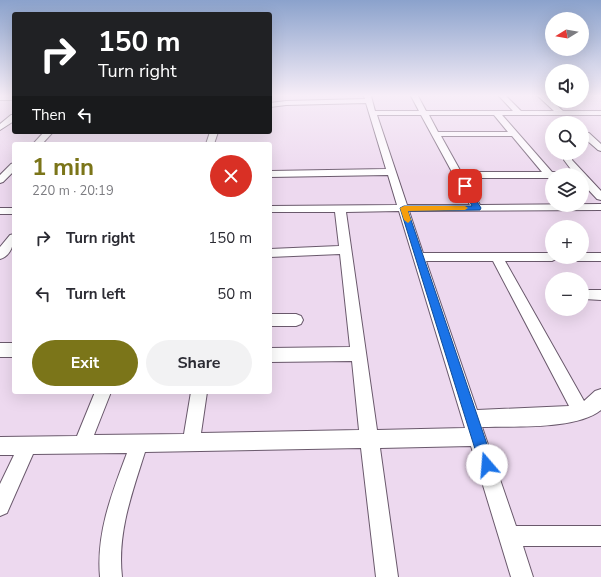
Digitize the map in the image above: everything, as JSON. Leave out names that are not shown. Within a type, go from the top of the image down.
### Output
[{"type":"street","points":[[376,123],[522,577]]},
{"type":"street","points":[[429,123],[477,208]]},
{"type":"street","points":[[505,123],[545,170]]},
{"type":"street","points":[[39,142],[47,134]]},
{"type":"street","points":[[435,134],[514,134]]},
{"type":"street","points":[[589,135],[601,135]]},
{"type":"street","points":[[589,139],[601,148]]},
{"type":"street","points":[[272,174],[392,172]]},
{"type":"street","points":[[459,176],[545,175]]},
{"type":"street","points":[[589,185],[601,197]]},
{"type":"street","points":[[272,209],[601,207]]},
{"type":"street","points":[[340,209],[387,577]]},
{"type":"street","points":[[0,211],[12,211]]},
{"type":"street","points":[[6,253],[12,242]]},
{"type":"street","points":[[272,253],[345,250]]},
{"type":"street","points":[[419,257],[545,257]]},
{"type":"street","points":[[497,257],[581,412]]},
{"type":"street","points":[[589,257],[601,257]]},
{"type":"street","points":[[272,320],[296,320]]},
{"type":"street","points":[[0,350],[12,350]]},
{"type":"street","points":[[272,355],[358,354]]},
{"type":"street","points":[[82,444],[102,394]]},
{"type":"street","points":[[191,442],[199,394]]},
{"type":"street","points":[[472,419],[568,415],[581,412],[596,405],[601,398]]},
{"type":"street","points":[[0,446],[478,437]]},
{"type":"street","points":[[111,577],[109,568],[110,547],[116,514],[139,443]]},
{"type":"street","points":[[0,506],[28,445]]},
{"type":"street","points":[[510,536],[601,536]]},
{"type":"slow traffic","points":[[408,220],[404,208],[465,208]]},
{"type":"route","points":[[465,186],[477,208],[404,208],[487,465]]}]
